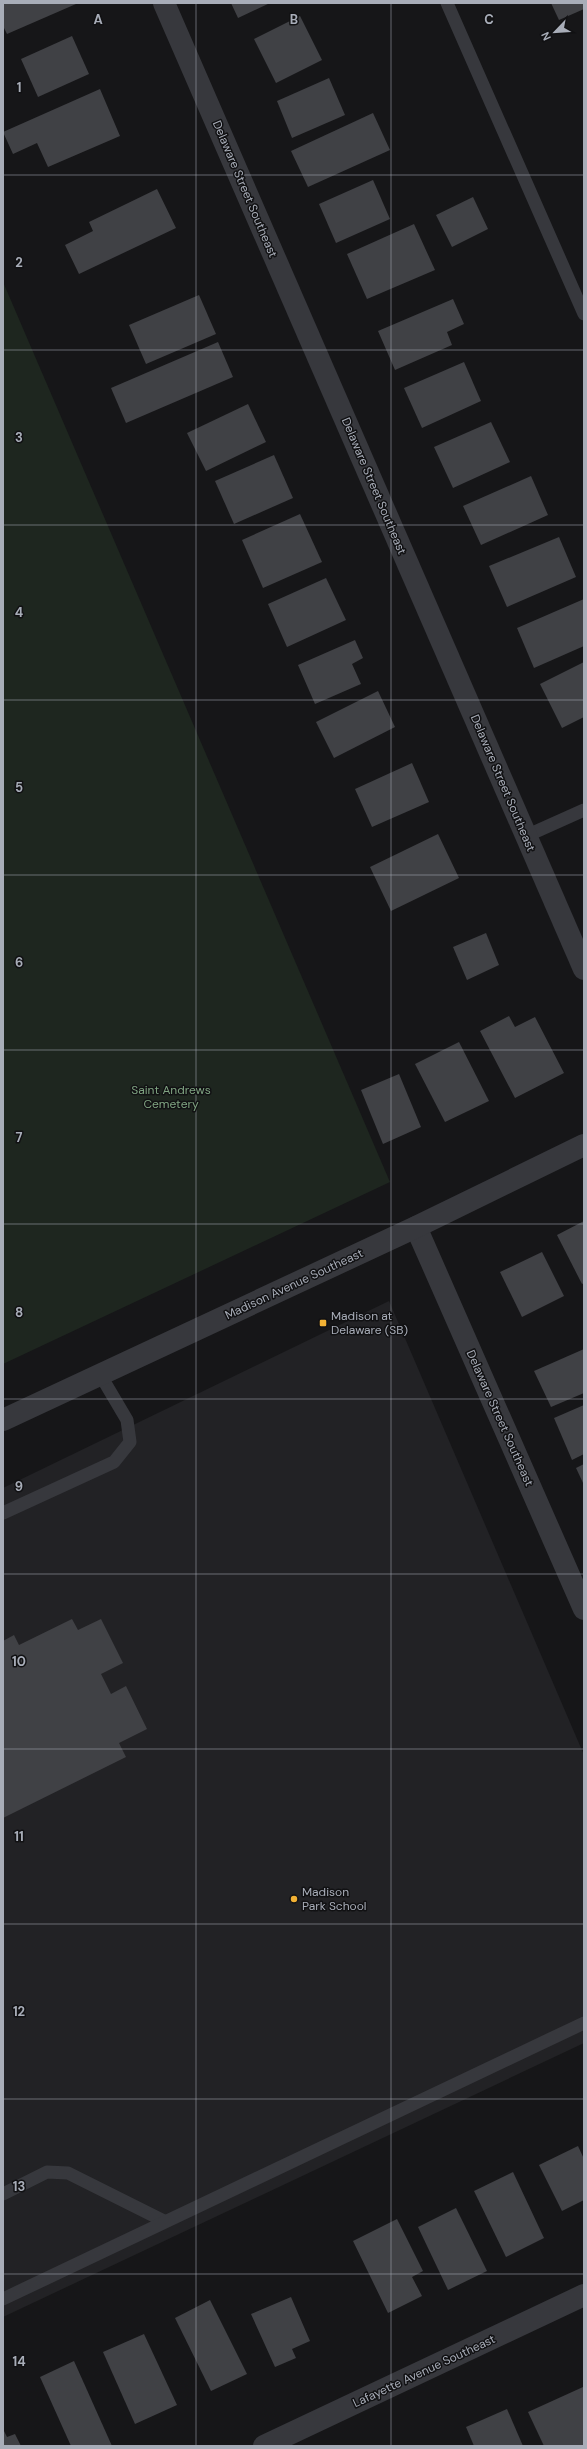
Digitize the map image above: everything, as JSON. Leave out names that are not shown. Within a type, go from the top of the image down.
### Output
[{"type":"street","name":"Delaware Street Southeast","points":[[164,3],[584,969]]},
{"type":"street","name":"Madison Avenue Southeast","points":[[3,1420],[101,1376],[416,1227],[584,1145]]},
{"type":"street","name":"Delaware Street Southeast","points":[[416,1227],[584,1609]]},
{"type":"street","name":"Lafayette Avenue Southeast","points":[[264,2446],[584,2295]]},
{"type":"lane","points":[[447,3],[584,314]]},
{"type":"lane","points":[[526,836],[584,810]]},
{"type":"lane","points":[[3,1513],[114,1462],[130,1442],[126,1420],[101,1376]]},
{"type":"lane","points":[[3,2299],[164,2221],[584,2023]]},
{"type":"lane","points":[[3,2194],[48,2172],[68,2173],[164,2221]]},
{"type":"shaded area","name":"Madison Park School","points":[[389,1301],[584,1755],[584,2043],[3,2317],[3,1488]]},
{"type":"green space","name":"Saint Andrews Cemetery","points":[[3,282],[390,1182],[3,1364]]},
{"type":"building","points":[[3,3],[76,4],[7,34],[3,26]]},
{"type":"building","points":[[231,3],[270,3],[238,18]]},
{"type":"building","points":[[551,3],[584,3],[584,9],[559,20]]},
{"type":"building","points":[[300,16],[322,60],[276,83],[254,39]]},
{"type":"building","points":[[72,36],[89,74],[38,97],[21,59]]},
{"type":"building","points":[[329,78],[345,115],[292,138],[277,101]]},
{"type":"building","points":[[100,89],[120,136],[48,167],[37,143],[13,154],[3,132]]},
{"type":"building","points":[[373,113],[390,150],[308,187],[291,151]]},
{"type":"building","points":[[373,180],[390,219],[336,243],[319,204]]},
{"type":"building","points":[[157,189],[176,228],[79,274],[65,245],[93,231],[89,222]]},
{"type":"building","points":[[473,197],[488,229],[452,247],[436,215]]},
{"type":"building","points":[[414,224],[435,270],[367,299],[347,254]]},
{"type":"building","points":[[199,295],[216,334],[146,364],[129,325]]},
{"type":"building","points":[[453,299],[464,324],[447,332],[452,345],[395,370],[378,331]]},
{"type":"building","points":[[218,342],[233,377],[126,423],[111,388]]},
{"type":"building","points":[[464,362],[481,401],[422,428],[404,388]]},
{"type":"building","points":[[248,404],[266,442],[206,471],[187,433]]},
{"type":"building","points":[[491,422],[510,462],[453,488],[434,447]]},
{"type":"building","points":[[274,455],[293,498],[234,524],[215,481]]},
{"type":"building","points":[[531,476],[548,515],[481,545],[463,506]]},
{"type":"building","points":[[300,514],[322,562],[263,588],[242,540]]},
{"type":"building","points":[[559,537],[576,577],[507,607],[489,566]]},
{"type":"building","points":[[326,578],[346,620],[287,647],[268,604]]},
{"type":"building","points":[[584,599],[584,646],[534,668],[517,628]]},
{"type":"building","points":[[355,640],[363,658],[352,664],[361,684],[315,704],[298,665]]},
{"type":"building","points":[[584,662],[584,717],[562,728],[540,684]]},
{"type":"building","points":[[378,691],[395,727],[334,758],[316,722]]},
{"type":"building","points":[[412,763],[429,802],[372,827],[355,789]]},
{"type":"building","points":[[438,834],[459,878],[391,911],[370,867]]},
{"type":"building","points":[[486,933],[499,965],[467,980],[453,947]]},
{"type":"building","points":[[509,1016],[515,1027],[535,1017],[564,1073],[515,1098],[480,1031]]},
{"type":"building","points":[[459,1042],[489,1101],[445,1122],[415,1064]]},
{"type":"building","points":[[399,1074],[421,1127],[383,1144],[361,1090]]},
{"type":"building","points":[[584,1221],[584,1283],[582,1284],[557,1235]]},
{"type":"building","points":[[542,1252],[564,1296],[522,1317],[500,1272]]},
{"type":"building","points":[[584,1349],[584,1393],[551,1407],[534,1371]]},
{"type":"building","points":[[584,1405],[584,1454],[572,1460],[554,1418]]},
{"type":"building","points":[[584,1464],[584,1485],[576,1468]]},
{"type":"building","points":[[72,1619],[78,1630],[101,1619],[123,1663],[101,1674],[111,1694],[126,1686],[147,1729],[119,1743],[126,1757],[3,1818],[3,1641],[14,1635],[19,1645]]},
{"type":"building","points":[[578,2146],[584,2159],[584,2200],[562,2211],[539,2165]]},
{"type":"building","points":[[513,2172],[544,2238],[506,2257],[474,2191]]},
{"type":"building","points":[[456,2208],[487,2271],[448,2290],[418,2227]]},
{"type":"building","points":[[397,2219],[423,2271],[412,2277],[422,2296],[388,2313],[353,2241]]},
{"type":"building","points":[[291,2297],[310,2341],[292,2349],[296,2358],[275,2367],[251,2314]]},
{"type":"building","points":[[210,2300],[247,2374],[211,2391],[175,2318]]},
{"type":"building","points":[[144,2334],[177,2405],[135,2424],[103,2352]]},
{"type":"building","points":[[74,2361],[112,2446],[71,2446],[40,2377]]},
{"type":"building","points":[[583,2387],[584,2446],[544,2446],[528,2412]]},
{"type":"building","points":[[507,2409],[523,2446],[474,2446],[466,2427]]},
{"type":"building","points":[[3,2429],[7,2437],[15,2434],[21,2446],[3,2446]]},
{"type":"place","name":"Madison at Delaware (SB)","points":[[323,1323]]},
{"type":"place","name":"Madison Park School","points":[[294,1899]]}]
